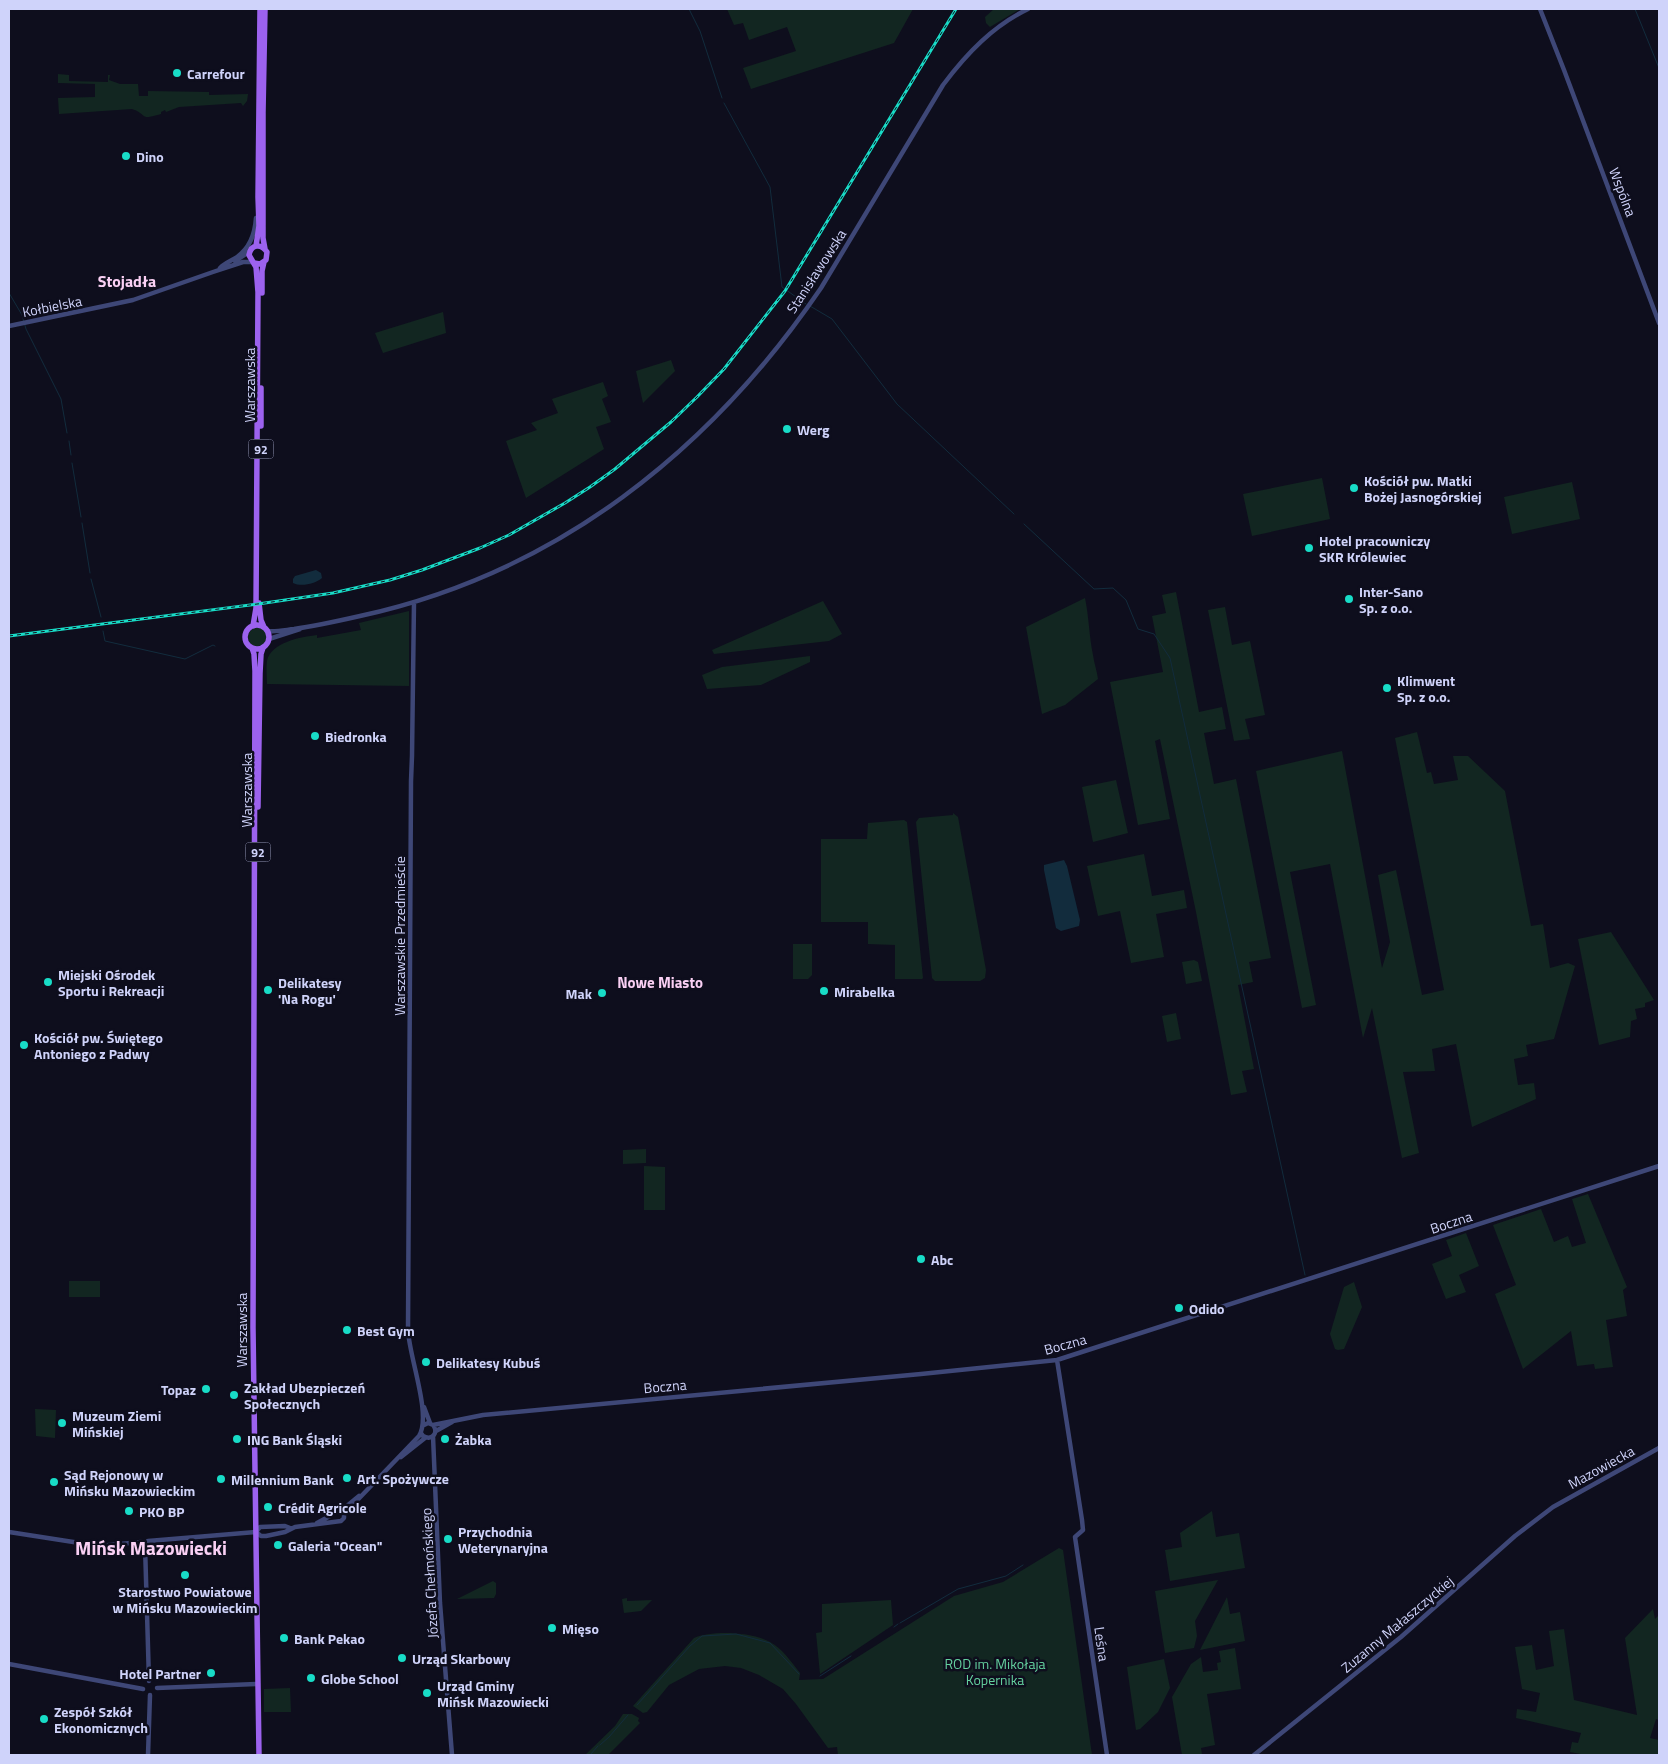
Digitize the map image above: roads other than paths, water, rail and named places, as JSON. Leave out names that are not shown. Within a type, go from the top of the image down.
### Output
[{"type":"main road","points":[[249,252],[256,246],[259,226],[260,9]]},
{"type":"main road","name":"92","points":[[264,262],[268,255],[265,249],[263,225],[265,9]]},
{"type":"main road","points":[[256,246],[261,246],[265,249]]},
{"type":"main road","name":"92","points":[[249,252],[249,257],[253,262]]},
{"type":"main road","points":[[253,262],[260,264],[264,262]]},
{"type":"main road","name":"Warszawska","points":[[252,626],[256,608],[258,301],[258,277],[253,262]]},
{"type":"main road","name":"Warszawska","points":[[264,262],[262,271],[259,597],[261,620],[266,629]]},
{"type":"main road","points":[[252,626],[258,625],[266,629]]},
{"type":"main road","name":"92","points":[[252,626],[245,637],[247,644],[252,648]]},
{"type":"main road","name":"92","points":[[263,648],[269,639],[266,629]]},
{"type":"main road","points":[[252,648],[263,648]]},
{"type":"main road","name":"Warszawska","points":[[252,648],[255,672],[254,916],[256,934],[253,1288],[259,1755]]},
{"type":"main road","name":"Warszawska","points":[[256,934],[258,927],[260,654],[263,648]]},
{"type":"main road","points":[[254,776],[258,767]]},
{"type":"street","name":"Stanisławowska","points":[[301,628],[414,602],[499,570],[548,546],[598,515],[646,479],[693,439],[767,360],[809,306],[943,84],[973,48],[988,34],[1028,9]]},
{"type":"street","name":"Wspólna","points":[[1540,9],[1659,323]]},
{"type":"street","points":[[220,268],[240,254],[250,242],[256,225],[258,197]]},
{"type":"street","name":"Kołbielska","points":[[213,272],[249,252]]},
{"type":"street","name":"Kołbielska","points":[[9,326],[133,300],[243,262],[253,262]]},
{"type":"street","name":"Warszawskie Przedmieście","points":[[414,602],[408,1338],[421,1398]]},
{"type":"street","points":[[266,629],[301,628]]},
{"type":"street","points":[[269,639],[301,628]]},
{"type":"street","name":"Boczna","points":[[424,1425],[452,1422],[483,1414],[930,1374],[1057,1360],[1659,1166]]},
{"type":"street","name":"Leśna","points":[[1057,1360],[1083,1530],[1075,1537],[1107,1755]]},
{"type":"street","points":[[421,1398],[432,1424],[431,1436],[421,1433]]},
{"type":"street","points":[[343,1512],[399,1459],[421,1433],[424,1425],[421,1398]]},
{"type":"street","name":"Boczna","points":[[399,1459],[452,1422]]},
{"type":"street","name":"Józefa Chełmońskiego","points":[[431,1436],[434,1449],[440,1603],[452,1755]]},
{"type":"street","name":"Mazowiecka","points":[[1553,1507],[1659,1448]]},
{"type":"street","name":"Zuzanny Małaszczyckiej","points":[[1254,1755],[1401,1637],[1515,1536],[1553,1507]]},
{"type":"street","points":[[316,1524],[336,1510],[343,1512]]},
{"type":"street","points":[[256,1532],[260,1527],[285,1526],[290,1528],[341,1521],[344,1518],[343,1512]]},
{"type":"street","points":[[332,1514],[334,1521]]},
{"type":"street","points":[[9,1532],[99,1546],[256,1532],[261,1536],[266,1536],[285,1532],[290,1528]]},
{"type":"street","points":[[145,1543],[149,1681]]},
{"type":"street","points":[[9,1664],[143,1689],[144,1693],[150,1695]]},
{"type":"street","points":[[149,1681],[155,1683],[157,1688]]},
{"type":"street","points":[[143,1689],[144,1684],[149,1681]]},
{"type":"street","points":[[157,1688],[258,1684]]},
{"type":"street","points":[[150,1695],[157,1688]]},
{"type":"street","points":[[148,1755],[150,1695]]},
{"type":"water","points":[[316,570],[321,573],[322,578],[319,580],[304,585],[293,583],[295,576]]},
{"type":"water","points":[[1064,860],[1080,920],[1079,926],[1061,931],[1056,928],[1044,865]]},
{"type":"waterway","points":[[689,9],[700,31],[722,98]]},
{"type":"waterway","points":[[1635,9],[1659,68]]},
{"type":"waterway","points":[[724,103],[770,187],[782,287],[806,304]]},
{"type":"waterway","points":[[9,293],[22,315],[26,329],[61,399],[67,433]]},
{"type":"waterway","points":[[810,306],[832,319],[897,404],[1014,514]]},
{"type":"waterway","points":[[69,441],[71,455]]},
{"type":"waterway","points":[[72,463],[81,517]]},
{"type":"waterway","points":[[82,523],[90,573]]},
{"type":"waterway","points":[[1024,524],[1094,589],[1113,588],[1126,600],[1138,629],[1154,634],[1170,658],[1305,1275]]},
{"type":"waterway","points":[[91,579],[101,617]]},
{"type":"waterway","points":[[103,631],[105,641],[185,659],[213,645],[215,646]]},
{"type":"waterway","points":[[900,1623],[958,1589],[1006,1576],[1023,1565]]},
{"type":"waterway","points":[[894,1627],[898,1624]]},
{"type":"waterway","points":[[637,1705],[690,1646],[702,1636],[736,1634],[770,1643],[799,1674]]},
{"type":"waterway","points":[[820,1676],[851,1656]]},
{"type":"waterway","points":[[600,1745],[628,1715]]},
{"type":"waterway","points":[[590,1755],[598,1746]]},
{"type":"railway","points":[[9,636],[265,603],[333,593],[390,580],[422,570],[509,535],[590,487],[615,469],[671,422],[697,397],[724,369],[785,291],[956,9]]},
{"type":"place","name":"Carrefour","points":[[177,73]]},
{"type":"place","name":"Dino","points":[[126,156]]},
{"type":"place","name":"Werg","points":[[787,429]]},
{"type":"place","name":"Kościół pw. Matki Bożej Jasnogórskiej","points":[[1354,488]]},
{"type":"place","name":"Hotel pracowniczy SKR Królewiec","points":[[1309,548]]},
{"type":"place","name":"Inter-Sano Sp. z o.o.","points":[[1349,599]]},
{"type":"place","name":"Klimwent Sp. z o.o.","points":[[1387,688]]},
{"type":"place","name":"Biedronka","points":[[315,736]]},
{"type":"place","name":"Miejski Ośrodek Sportu i Rekreacji","points":[[48,982]]},
{"type":"place","name":"Delikatesy 'Na Rogu'","points":[[268,990]]},
{"type":"place","name":"Mirabelka","points":[[824,991]]},
{"type":"place","name":"Mak","points":[[602,993]]},
{"type":"place","name":"Kościół pw. Świętego Antoniego z Padwy","points":[[24,1045]]},
{"type":"place","name":"Abc","points":[[921,1259]]},
{"type":"place","name":"Odido","points":[[1179,1308]]},
{"type":"place","name":"Best Gym","points":[[347,1330]]},
{"type":"place","name":"Delikatesy Kubuś","points":[[426,1362]]},
{"type":"place","name":"Topaz","points":[[206,1389]]},
{"type":"place","name":"Zakład Ubezpieczeń Społecznych","points":[[234,1395]]},
{"type":"place","name":"Muzeum Ziemi Mińskiej","points":[[62,1423]]},
{"type":"place","name":"ING Bank Śląski","points":[[237,1439]]},
{"type":"place","name":"Żabka","points":[[445,1439]]},
{"type":"place","name":"Art. Spożywcze","points":[[347,1478]]},
{"type":"place","name":"Millennium Bank","points":[[221,1479]]},
{"type":"place","name":"Sąd Rejonowy w Mińsku Mazowieckim","points":[[54,1482]]},
{"type":"place","name":"Crédit Agricole","points":[[268,1507]]},
{"type":"place","name":"PKO BP","points":[[129,1511]]},
{"type":"place","name":"Przychodnia Weterynaryjna","points":[[448,1539]]},
{"type":"place","name":"Galeria \"Ocean\"","points":[[278,1545]]},
{"type":"place","name":"Starostwo Powiatowe w Mińsku Mazowieckim","points":[[185,1575]]},
{"type":"place","name":"Mięso","points":[[552,1628]]},
{"type":"place","name":"Bank Pekao","points":[[284,1638]]},
{"type":"place","name":"Urząd Skarbowy","points":[[402,1658]]},
{"type":"place","name":"Hotel Partner","points":[[211,1673]]},
{"type":"place","name":"Globe School","points":[[311,1678]]},
{"type":"place","name":"Urząd Gminy Mińsk Mazowiecki","points":[[427,1693]]},
{"type":"place","name":"Zespół Szkół Ekonomicznych","points":[[44,1719]]},
{"type":"district","name":"Stojadła","points":[[127,281]]},
{"type":"district","name":"Nowe Miasto","points":[[660,982]]},
{"type":"district","name":"Mińsk Mazowiecki","points":[[151,1547]]},
{"type":"park label","name":"ROD im. Mikołaja Kopernika","points":[[995,1672]]}]
